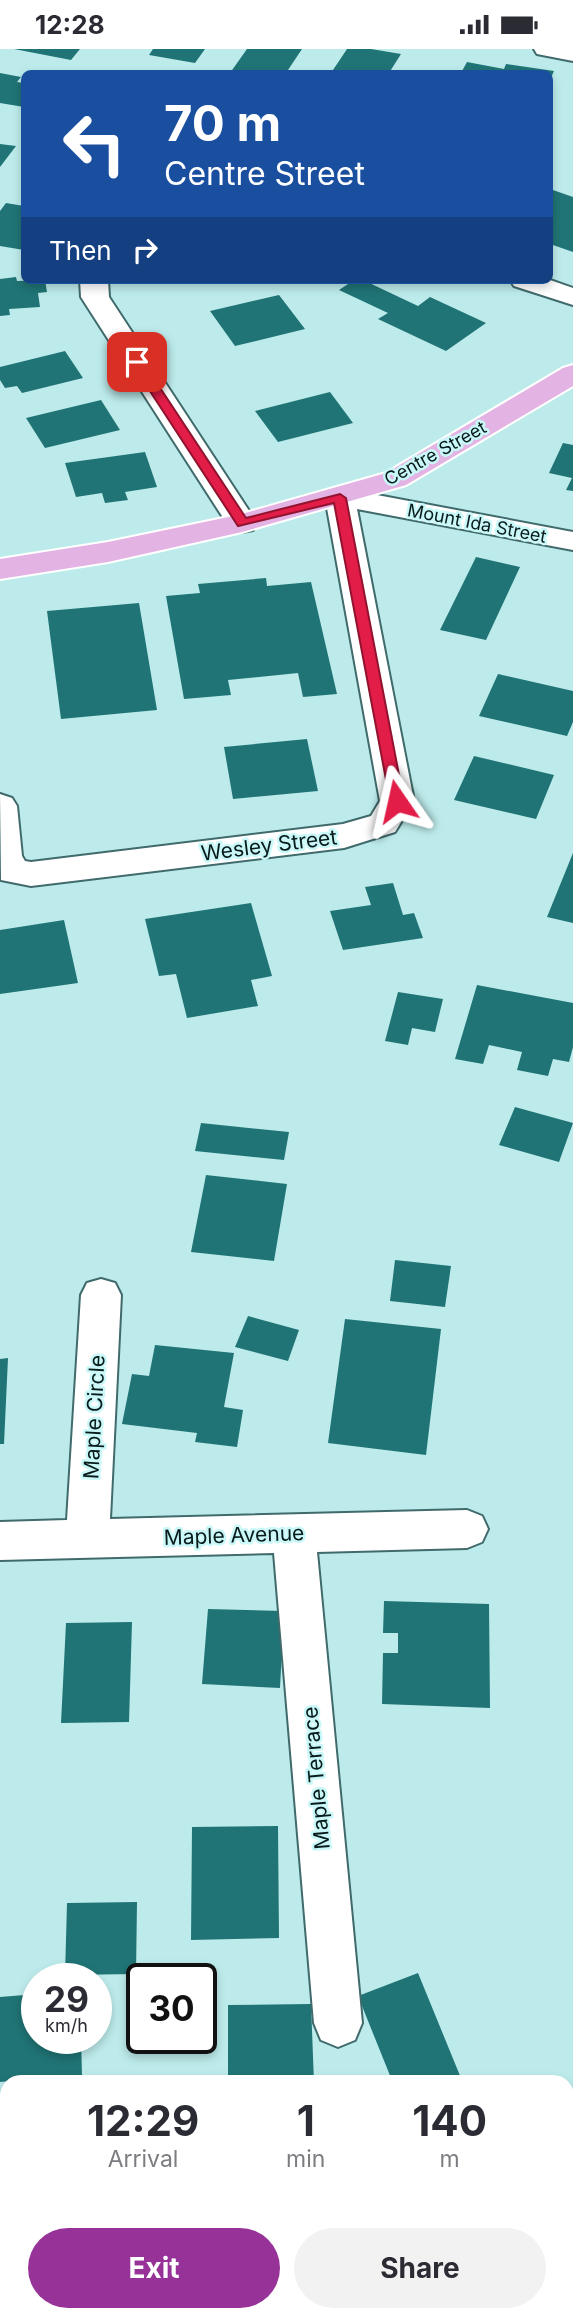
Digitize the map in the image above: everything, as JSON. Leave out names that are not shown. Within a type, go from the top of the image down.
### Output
[{"type":"main road","name":"Centre Street","points":[[0,569],[108,552],[242,523],[340,498],[396,479],[573,374]]},
{"type":"street","points":[[546,49],[573,54]]},
{"type":"street","points":[[94,284],[94,297],[242,523]]},
{"type":"street","points":[[536,284],[573,297]]},
{"type":"street","name":"Mount Ida Street","points":[[340,498],[573,541]]},
{"type":"street","name":"Wesley Street","points":[[0,806],[5,856],[13,871],[32,874],[344,836],[383,824],[397,801],[340,498]]},
{"type":"street","name":"Maple Circle","points":[[87,1540],[101,1294]]},
{"type":"street","name":"Maple Avenue","points":[[0,1541],[467,1529]]},
{"type":"street","name":"Maple Terrace","points":[[294,1534],[338,2023]]},
{"type":"building","points":[[14,49],[80,49],[71,60]]},
{"type":"building","points":[[153,49],[205,49],[195,63],[149,55]]},
{"type":"building","points":[[247,49],[302,49],[288,70],[232,70]]},
{"type":"building","points":[[347,49],[371,49],[401,54],[391,70],[333,70]]},
{"type":"building","points":[[467,62],[504,69],[506,64],[547,70],[463,70]]},
{"type":"building","points":[[0,73],[21,77],[17,82],[21,83],[21,106],[0,103]]},
{"type":"building","points":[[0,144],[16,146],[0,167]]},
{"type":"building","points":[[553,190],[573,197],[573,252],[553,245]]},
{"type":"building","points":[[6,203],[21,206],[21,250],[0,246],[0,211]]},
{"type":"building","points":[[16,277],[21,284],[46,284],[47,292],[38,293],[40,307],[9,309],[10,315],[0,316],[0,279]]},
{"type":"building","points":[[348,284],[371,284],[418,306],[430,297],[486,323],[446,351],[378,319],[388,313],[339,290]]},
{"type":"building","points":[[279,295],[305,329],[235,346],[210,311]]},
{"type":"building","points":[[65,351],[83,378],[22,393],[17,386],[5,388],[0,380],[0,367]]},
{"type":"building","points":[[330,392],[353,423],[278,442],[255,411]]},
{"type":"building","points":[[101,400],[120,430],[45,448],[26,418]]},
{"type":"building","points":[[563,443],[573,445],[573,491],[566,490],[572,478],[549,473]]},
{"type":"building","points":[[145,452],[157,487],[125,492],[128,500],[105,503],[102,493],[76,497],[65,463]]},
{"type":"building","points":[[476,557],[520,567],[486,640],[440,630]]},
{"type":"building","points":[[266,578],[267,586],[311,582],[337,694],[303,697],[298,673],[228,680],[231,695],[184,699],[166,596],[200,593],[198,584]]},
{"type":"building","points":[[139,603],[157,710],[61,719],[47,611]]},
{"type":"building","points":[[498,674],[573,691],[573,722],[567,736],[479,716]]},
{"type":"building","points":[[307,739],[318,791],[233,799],[224,747]]},
{"type":"building","points":[[474,756],[554,775],[536,819],[454,800]]},
{"type":"building","points":[[573,853],[573,923],[547,917]]},
{"type":"building","points":[[393,883],[403,915],[414,913],[423,938],[343,950],[330,911],[371,905],[365,887]]},
{"type":"building","points":[[251,903],[272,976],[251,980],[258,1006],[187,1018],[176,974],[159,976],[145,919]]},
{"type":"building","points":[[64,920],[78,983],[0,994],[0,930]]},
{"type":"building","points":[[477,985],[573,1003],[573,1047],[569,1062],[553,1059],[548,1076],[517,1070],[522,1052],[489,1045],[483,1064],[455,1059]]},
{"type":"building","points":[[398,992],[443,999],[435,1032],[412,1028],[408,1045],[385,1041]]},
{"type":"building","points":[[515,1107],[573,1123],[559,1162],[499,1145]]},
{"type":"building","points":[[201,1123],[289,1132],[284,1160],[195,1151]]},
{"type":"building","points":[[206,1175],[287,1184],[274,1261],[191,1252]]},
{"type":"building","points":[[395,1260],[451,1266],[445,1307],[390,1301]]},
{"type":"building","points":[[248,1316],[299,1330],[288,1361],[235,1347]]},
{"type":"building","points":[[345,1319],[441,1329],[426,1455],[328,1443]]},
{"type":"building","points":[[155,1345],[234,1353],[224,1407],[243,1410],[237,1447],[195,1442],[197,1433],[122,1424],[132,1374],[149,1376]]},
{"type":"building","points":[[8,1358],[4,1444],[0,1444],[0,1359]]},
{"type":"building","points":[[384,1601],[489,1604],[490,1708],[382,1704],[383,1653],[398,1653],[398,1633],[383,1633]]},
{"type":"building","points":[[208,1609],[284,1611],[280,1688],[202,1684]]},
{"type":"building","points":[[132,1622],[129,1722],[61,1723],[66,1623]]},
{"type":"building","points":[[278,1826],[279,1938],[191,1940],[192,1827]]},
{"type":"building","points":[[137,1902],[136,1963],[126,1963],[126,1974],[112,1974],[112,1963],[65,1963],[67,1903]]},
{"type":"building","points":[[418,1973],[460,2075],[390,2075],[358,1996]]},
{"type":"building","points":[[21,1995],[21,2054],[81,2054],[82,2075],[0,2075],[0,1997]]},
{"type":"building","points":[[311,2004],[314,2075],[228,2075],[228,2005]]},
{"type":"route","points":[[137,362],[242,523],[340,498],[397,801]]}]
